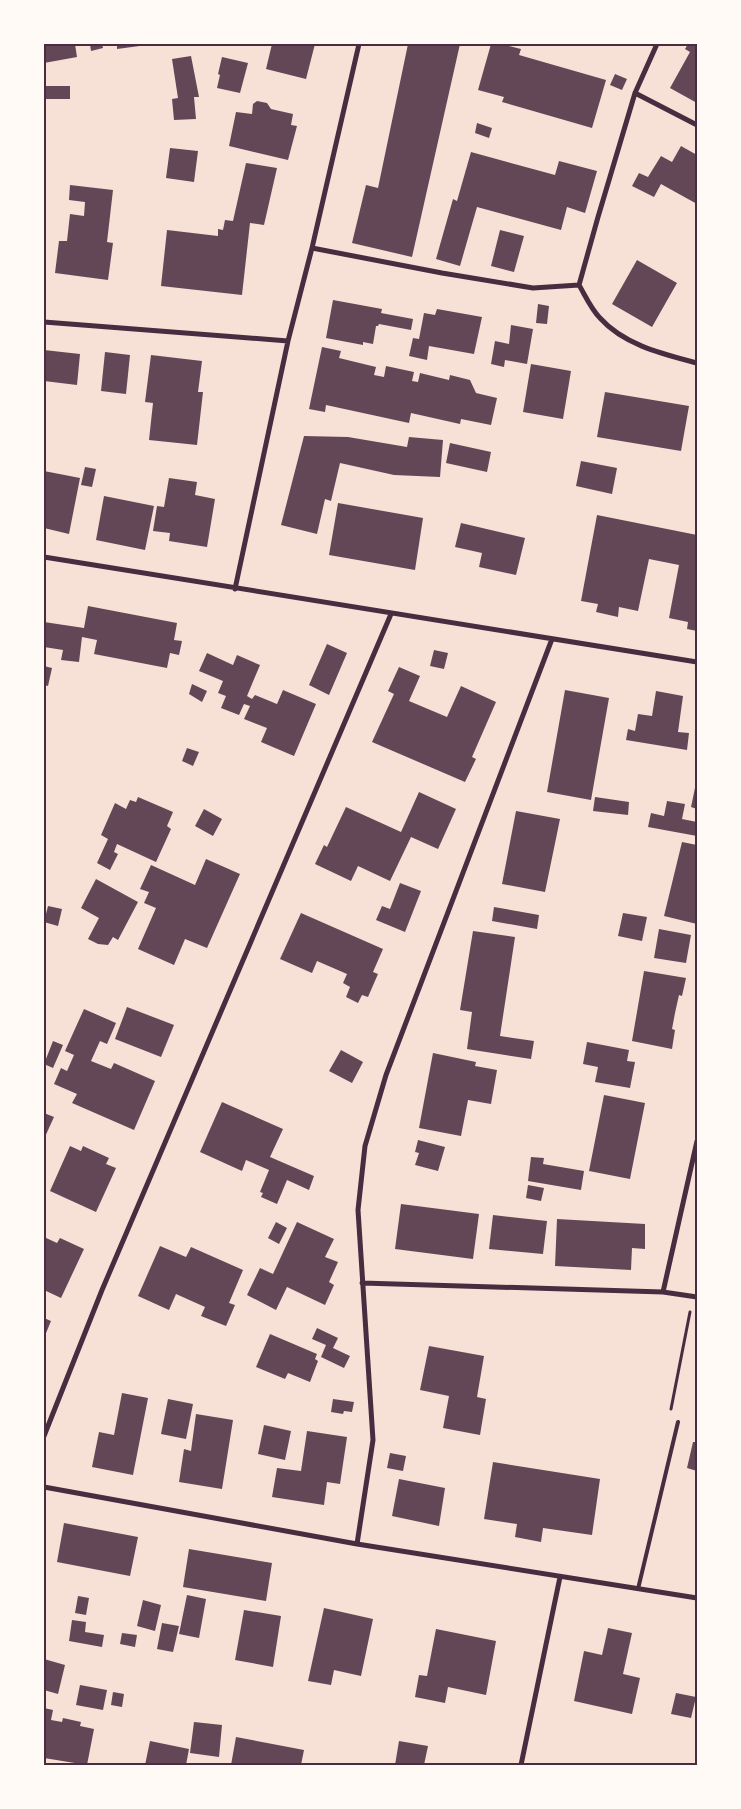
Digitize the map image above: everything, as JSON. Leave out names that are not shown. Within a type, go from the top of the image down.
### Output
[{"type":"street","points":[[235,589],[288,341],[312,248],[359,44]]},
{"type":"street","points":[[657,44],[636,93],[579,285],[599,317],[622,337],[663,354],[697,363]]},
{"type":"street","points":[[636,93],[697,126]]},
{"type":"street","points":[[312,248],[442,274],[533,288],[579,285]]},
{"type":"street","points":[[44,322],[288,341]]},
{"type":"street","points":[[44,557],[697,662]]},
{"type":"street","points":[[44,1436],[102,1290],[391,614]]},
{"type":"street","points":[[357,1544],[373,1440],[358,1210],[366,1146],[383,1084],[552,638]]},
{"type":"street","points":[[663,1292],[697,1141]]},
{"type":"street","points":[[362,1283],[663,1292],[695,1297]]},
{"type":"street","points":[[44,1486],[357,1544],[697,1598]]},
{"type":"street","points":[[521,1765],[560,1577]]},
{"type":"lane","points":[[638,1589],[678,1422]]},
{"type":"path","points":[[678,1422],[670,1411],[695,1297]]},
{"type":"building","points":[[44,44],[75,44],[77,57],[44,63]]},
{"type":"building","points":[[90,44],[102,44],[103,48],[91,51]]},
{"type":"building","points":[[117,44],[147,44],[147,45],[117,49]]},
{"type":"building","points":[[272,44],[315,44],[306,79],[266,69]]},
{"type":"building","points":[[408,44],[460,44],[412,257],[352,243],[366,185],[378,188]]},
{"type":"building","points":[[491,44],[501,44],[521,49],[519,55],[606,80],[592,128],[502,102],[504,97],[478,90]]},
{"type":"building","points":[[688,44],[697,44],[697,103],[670,88],[690,52],[685,49]]},
{"type":"building","points":[[191,56],[199,97],[194,97],[196,119],[174,120],[172,99],[178,98],[172,59]]},
{"type":"building","points":[[222,57],[248,63],[240,93],[217,88]]},
{"type":"building","points":[[615,74],[627,79],[622,90],[610,85]]},
{"type":"building","points":[[46,86],[70,86],[70,99],[46,99]]},
{"type":"building","points":[[257,101],[267,103],[271,109],[293,114],[291,125],[297,126],[288,160],[229,146],[236,112],[252,114],[253,104]]},
{"type":"building","points":[[477,123],[492,128],[489,138],[475,133]]},
{"type":"building","points":[[681,146],[697,155],[697,204],[661,184],[654,197],[632,186],[639,173],[648,177],[661,156],[672,162]]},
{"type":"building","points":[[170,148],[198,151],[194,182],[166,178]]},
{"type":"building","points":[[471,152],[555,175],[559,161],[597,171],[585,213],[567,207],[561,230],[477,207],[460,266],[436,259],[453,199],[457,201]]},
{"type":"building","points":[[246,163],[277,168],[264,225],[250,223],[242,295],[161,286],[167,230],[218,236],[218,229],[223,230],[225,220],[233,221]]},
{"type":"building","points":[[70,185],[113,190],[107,242],[113,243],[108,280],[55,273],[59,241],[67,241],[70,214],[84,216],[85,202],[69,200]]},
{"type":"building","points":[[500,230],[524,236],[514,272],[491,266]]},
{"type":"building","points":[[637,260],[677,283],[652,327],[612,304]]},
{"type":"building","points":[[333,300],[382,309],[381,313],[413,319],[411,330],[379,324],[376,326],[373,344],[363,342],[363,345],[326,338]]},
{"type":"building","points":[[538,304],[549,306],[547,324],[536,323]]},
{"type":"building","points":[[437,309],[482,317],[474,354],[429,346],[427,360],[409,356],[413,338],[419,339],[424,313],[435,315]]},
{"type":"building","points":[[511,325],[533,329],[527,364],[505,360],[504,367],[491,364],[495,341],[509,344]]},
{"type":"building","points":[[322,347],[341,351],[339,358],[376,367],[374,375],[384,377],[386,366],[414,372],[412,381],[418,382],[420,373],[449,380],[450,375],[470,380],[476,393],[497,398],[491,425],[461,419],[460,424],[411,413],[409,423],[326,405],[325,412],[309,409]]},
{"type":"building","points":[[44,350],[80,354],[77,385],[44,381]]},
{"type":"building","points":[[105,352],[130,355],[126,394],[101,391]]},
{"type":"building","points":[[151,355],[202,361],[198,392],[203,392],[197,445],[149,440],[153,403],[145,402]]},
{"type":"building","points":[[531,364],[571,371],[563,419],[523,412]]},
{"type":"building","points":[[605,392],[689,406],[681,451],[597,437]]},
{"type":"building","points":[[304,436],[348,437],[407,447],[409,437],[443,440],[440,477],[394,475],[340,463],[331,501],[325,499],[317,534],[281,525]]},
{"type":"building","points":[[450,443],[491,452],[487,472],[446,463]]},
{"type":"building","points":[[581,461],[617,468],[612,494],[576,486]]},
{"type":"building","points":[[85,467],[96,469],[92,487],[81,485]]},
{"type":"building","points":[[44,471],[80,478],[69,534],[44,528]]},
{"type":"building","points":[[169,478],[197,482],[195,495],[215,499],[207,547],[169,541],[170,533],[153,531],[157,506],[164,507]]},
{"type":"building","points":[[104,496],[154,506],[145,550],[96,540]]},
{"type":"building","points":[[338,503],[423,518],[415,570],[329,555]]},
{"type":"building","points":[[597,515],[697,535],[697,631],[687,629],[688,622],[669,618],[679,565],[649,559],[638,611],[619,607],[618,617],[596,612],[598,604],[581,601]]},
{"type":"building","points":[[461,523],[525,538],[516,575],[479,567],[482,553],[455,547]]},
{"type":"building","points":[[88,606],[177,623],[174,640],[182,641],[179,655],[170,653],[167,668],[94,654],[97,640],[82,637],[79,662],[61,660],[63,650],[44,647],[44,622],[84,628]]},
{"type":"building","points":[[327,644],[347,653],[329,695],[309,685]]},
{"type":"building","points":[[434,650],[448,653],[444,669],[430,666]]},
{"type":"building","points":[[207,653],[233,665],[237,655],[260,665],[247,696],[252,699],[255,695],[277,704],[283,690],[316,704],[294,756],[261,742],[267,728],[244,719],[250,706],[244,704],[239,715],[221,708],[226,696],[218,693],[223,681],[199,671]]},
{"type":"building","points":[[44,666],[52,668],[48,686],[44,685]]},
{"type":"building","points":[[399,667],[420,676],[409,701],[447,717],[461,686],[496,702],[472,757],[476,759],[465,782],[372,742],[394,694],[388,691]]},
{"type":"building","points":[[192,684],[207,691],[202,702],[189,694]]},
{"type":"building","points":[[565,690],[609,698],[591,800],[547,792]]},
{"type":"building","points":[[656,691],[683,696],[678,732],[689,733],[687,750],[626,740],[628,729],[635,731],[638,714],[652,716]]},
{"type":"building","points":[[187,748],[199,752],[193,766],[182,761]]},
{"type":"building","points":[[697,783],[697,809],[691,807]]},
{"type":"building","points":[[419,792],[456,809],[438,849],[411,837],[390,881],[358,866],[351,881],[315,864],[324,845],[327,847],[346,807],[401,832]]},
{"type":"building","points":[[138,797],[173,812],[167,826],[171,829],[156,862],[117,844],[114,852],[118,854],[110,870],[97,863],[108,839],[101,835],[115,803],[126,809],[130,800],[136,802]]},
{"type":"building","points":[[595,797],[629,802],[628,815],[593,811]]},
{"type":"building","points":[[667,801],[685,804],[682,819],[697,822],[697,836],[648,827],[651,813],[664,816]]},
{"type":"building","points":[[204,809],[222,819],[213,836],[195,826]]},
{"type":"building","points":[[516,811],[560,819],[545,892],[502,884]]},
{"type":"building","points":[[682,842],[697,845],[697,924],[664,916]]},
{"type":"building","points":[[206,859],[240,874],[207,948],[185,939],[174,965],[138,949],[156,908],[144,903],[149,892],[140,889],[151,865],[195,885]]},
{"type":"building","points":[[96,879],[138,902],[118,940],[113,937],[108,945],[98,944],[88,939],[99,918],[81,908]]},
{"type":"building","points":[[400,883],[421,891],[405,932],[376,920],[382,906],[390,909]]},
{"type":"building","points":[[48,906],[62,909],[58,926],[44,922]]},
{"type":"building","points":[[494,907],[539,915],[537,929],[492,921]]},
{"type":"building","points":[[301,913],[383,949],[373,972],[378,974],[368,997],[362,995],[358,1003],[346,997],[350,987],[343,983],[347,974],[317,961],[312,973],[280,959]]},
{"type":"building","points":[[623,913],[647,917],[642,941],[618,936]]},
{"type":"building","points":[[659,929],[691,935],[686,963],[654,958]]},
{"type":"building","points":[[473,931],[515,937],[500,1036],[534,1041],[531,1059],[467,1049],[472,1012],[460,1010]]},
{"type":"building","points":[[644,971],[686,978],[682,996],[679,995],[675,1013],[672,1029],[675,1030],[672,1049],[632,1041]]},
{"type":"building","points":[[127,1007],[174,1025],[161,1057],[115,1039]]},
{"type":"building","points":[[84,1009],[116,1023],[107,1044],[100,1041],[91,1061],[111,1069],[114,1063],[155,1081],[134,1130],[72,1103],[77,1094],[54,1084],[61,1068],[67,1071],[74,1055],[65,1051]]},
{"type":"building","points":[[53,1041],[63,1045],[53,1068],[44,1064]]},
{"type":"building","points":[[587,1042],[629,1050],[627,1061],[635,1062],[630,1088],[595,1082],[598,1067],[583,1064]]},
{"type":"building","points":[[341,1050],[363,1062],[352,1083],[329,1071]]},
{"type":"building","points":[[433,1053],[476,1062],[475,1066],[497,1070],[491,1104],[468,1100],[461,1136],[419,1128]]},
{"type":"building","points":[[604,1095],[645,1103],[630,1179],[589,1171]]},
{"type":"building","points":[[222,1102],[283,1129],[270,1157],[314,1176],[309,1190],[287,1180],[277,1204],[261,1197],[263,1193],[260,1192],[269,1170],[246,1160],[242,1171],[200,1152]]},
{"type":"building","points":[[44,1113],[54,1117],[44,1139]]},
{"type":"building","points":[[418,1140],[445,1147],[438,1171],[415,1165],[419,1153],[415,1152]]},
{"type":"building","points":[[70,1146],[81,1151],[83,1146],[109,1158],[106,1164],[116,1168],[96,1212],[50,1191]]},
{"type":"building","points":[[531,1157],[544,1158],[543,1164],[584,1171],[581,1190],[528,1181]]},
{"type":"building","points":[[528,1185],[544,1188],[541,1201],[526,1198]]},
{"type":"building","points":[[401,1204],[479,1214],[473,1259],[395,1249]]},
{"type":"building","points":[[493,1215],[547,1221],[543,1254],[489,1249]]},
{"type":"building","points":[[557,1219],[645,1224],[645,1249],[632,1248],[631,1270],[555,1266]]},
{"type":"building","points":[[276,1222],[287,1228],[279,1244],[268,1238]]},
{"type":"building","points":[[297,1222],[334,1239],[325,1257],[338,1262],[329,1282],[334,1285],[325,1305],[287,1287],[276,1310],[247,1295],[260,1268],[273,1274]]},
{"type":"building","points":[[44,1237],[57,1243],[60,1238],[84,1249],[61,1298],[44,1290]]},
{"type":"building","points":[[160,1246],[186,1257],[191,1247],[243,1270],[229,1303],[235,1305],[226,1326],[201,1316],[205,1307],[176,1294],[169,1310],[138,1296]]},
{"type":"building","points":[[44,1318],[51,1321],[44,1338]]},
{"type":"building","points":[[317,1328],[338,1338],[333,1348],[350,1356],[344,1368],[321,1357],[326,1345],[312,1339]]},
{"type":"building","points":[[270,1334],[317,1354],[315,1359],[318,1361],[310,1382],[288,1373],[285,1379],[256,1367]]},
{"type":"building","points":[[429,1346],[484,1356],[477,1397],[486,1399],[480,1435],[443,1428],[449,1396],[420,1390]]},
{"type":"building","points":[[122,1393],[148,1398],[133,1475],[92,1467],[99,1432],[114,1435]]},
{"type":"building","points":[[168,1399],[193,1404],[186,1439],[161,1434]]},
{"type":"building","points":[[333,1399],[354,1402],[352,1412],[344,1411],[343,1414],[331,1412]]},
{"type":"building","points":[[196,1414],[233,1420],[222,1489],[179,1482],[184,1449],[191,1451]]},
{"type":"building","points":[[264,1425],[291,1431],[285,1460],[258,1454]]},
{"type":"building","points":[[307,1431],[347,1437],[340,1484],[327,1482],[324,1505],[272,1497],[277,1468],[301,1471]]},
{"type":"building","points":[[693,1442],[697,1442],[697,1471],[687,1468]]},
{"type":"building","points":[[390,1453],[406,1456],[403,1471],[387,1468]]},
{"type":"building","points":[[493,1462],[600,1479],[592,1535],[543,1528],[541,1542],[515,1537],[517,1524],[484,1519]]},
{"type":"building","points":[[399,1479],[445,1488],[439,1526],[392,1516]]},
{"type":"building","points":[[64,1523],[138,1537],[130,1576],[57,1562]]},
{"type":"building","points":[[189,1549],[272,1563],[266,1601],[183,1587]]},
{"type":"building","points":[[187,1595],[206,1599],[199,1638],[179,1634]]},
{"type":"building","points":[[78,1596],[89,1598],[86,1615],[75,1613]]},
{"type":"building","points":[[143,1600],[161,1605],[155,1631],[137,1626]]},
{"type":"building","points":[[324,1608],[373,1619],[361,1676],[334,1670],[331,1685],[308,1681]]},
{"type":"building","points":[[244,1610],[281,1616],[273,1667],[235,1660]]},
{"type":"building","points":[[72,1620],[86,1622],[85,1632],[104,1635],[102,1647],[69,1641]]},
{"type":"building","points":[[162,1623],[179,1626],[173,1652],[157,1649]]},
{"type":"building","points":[[608,1628],[632,1633],[623,1674],[640,1678],[632,1714],[574,1701],[584,1651],[602,1655]]},
{"type":"building","points":[[436,1629],[496,1641],[486,1695],[448,1687],[445,1703],[415,1697],[419,1675],[427,1676]]},
{"type":"building","points":[[122,1633],[137,1635],[135,1647],[120,1644]]},
{"type":"building","points":[[44,1659],[65,1665],[58,1694],[44,1690]]},
{"type":"building","points":[[80,1685],[107,1690],[103,1710],[76,1705]]},
{"type":"building","points":[[113,1692],[124,1694],[122,1707],[111,1705]]},
{"type":"building","points":[[676,1693],[696,1697],[691,1718],[671,1714]]},
{"type":"building","points":[[44,1708],[53,1710],[51,1720],[62,1722],[63,1718],[81,1722],[80,1726],[94,1729],[87,1765],[44,1758]]},
{"type":"building","points":[[194,1722],[222,1725],[219,1757],[190,1753]]},
{"type":"building","points":[[236,1737],[304,1750],[301,1765],[231,1765]]},
{"type":"building","points":[[150,1741],[189,1749],[186,1765],[145,1765]]},
{"type":"building","points":[[399,1741],[428,1746],[424,1765],[395,1765]]}]
